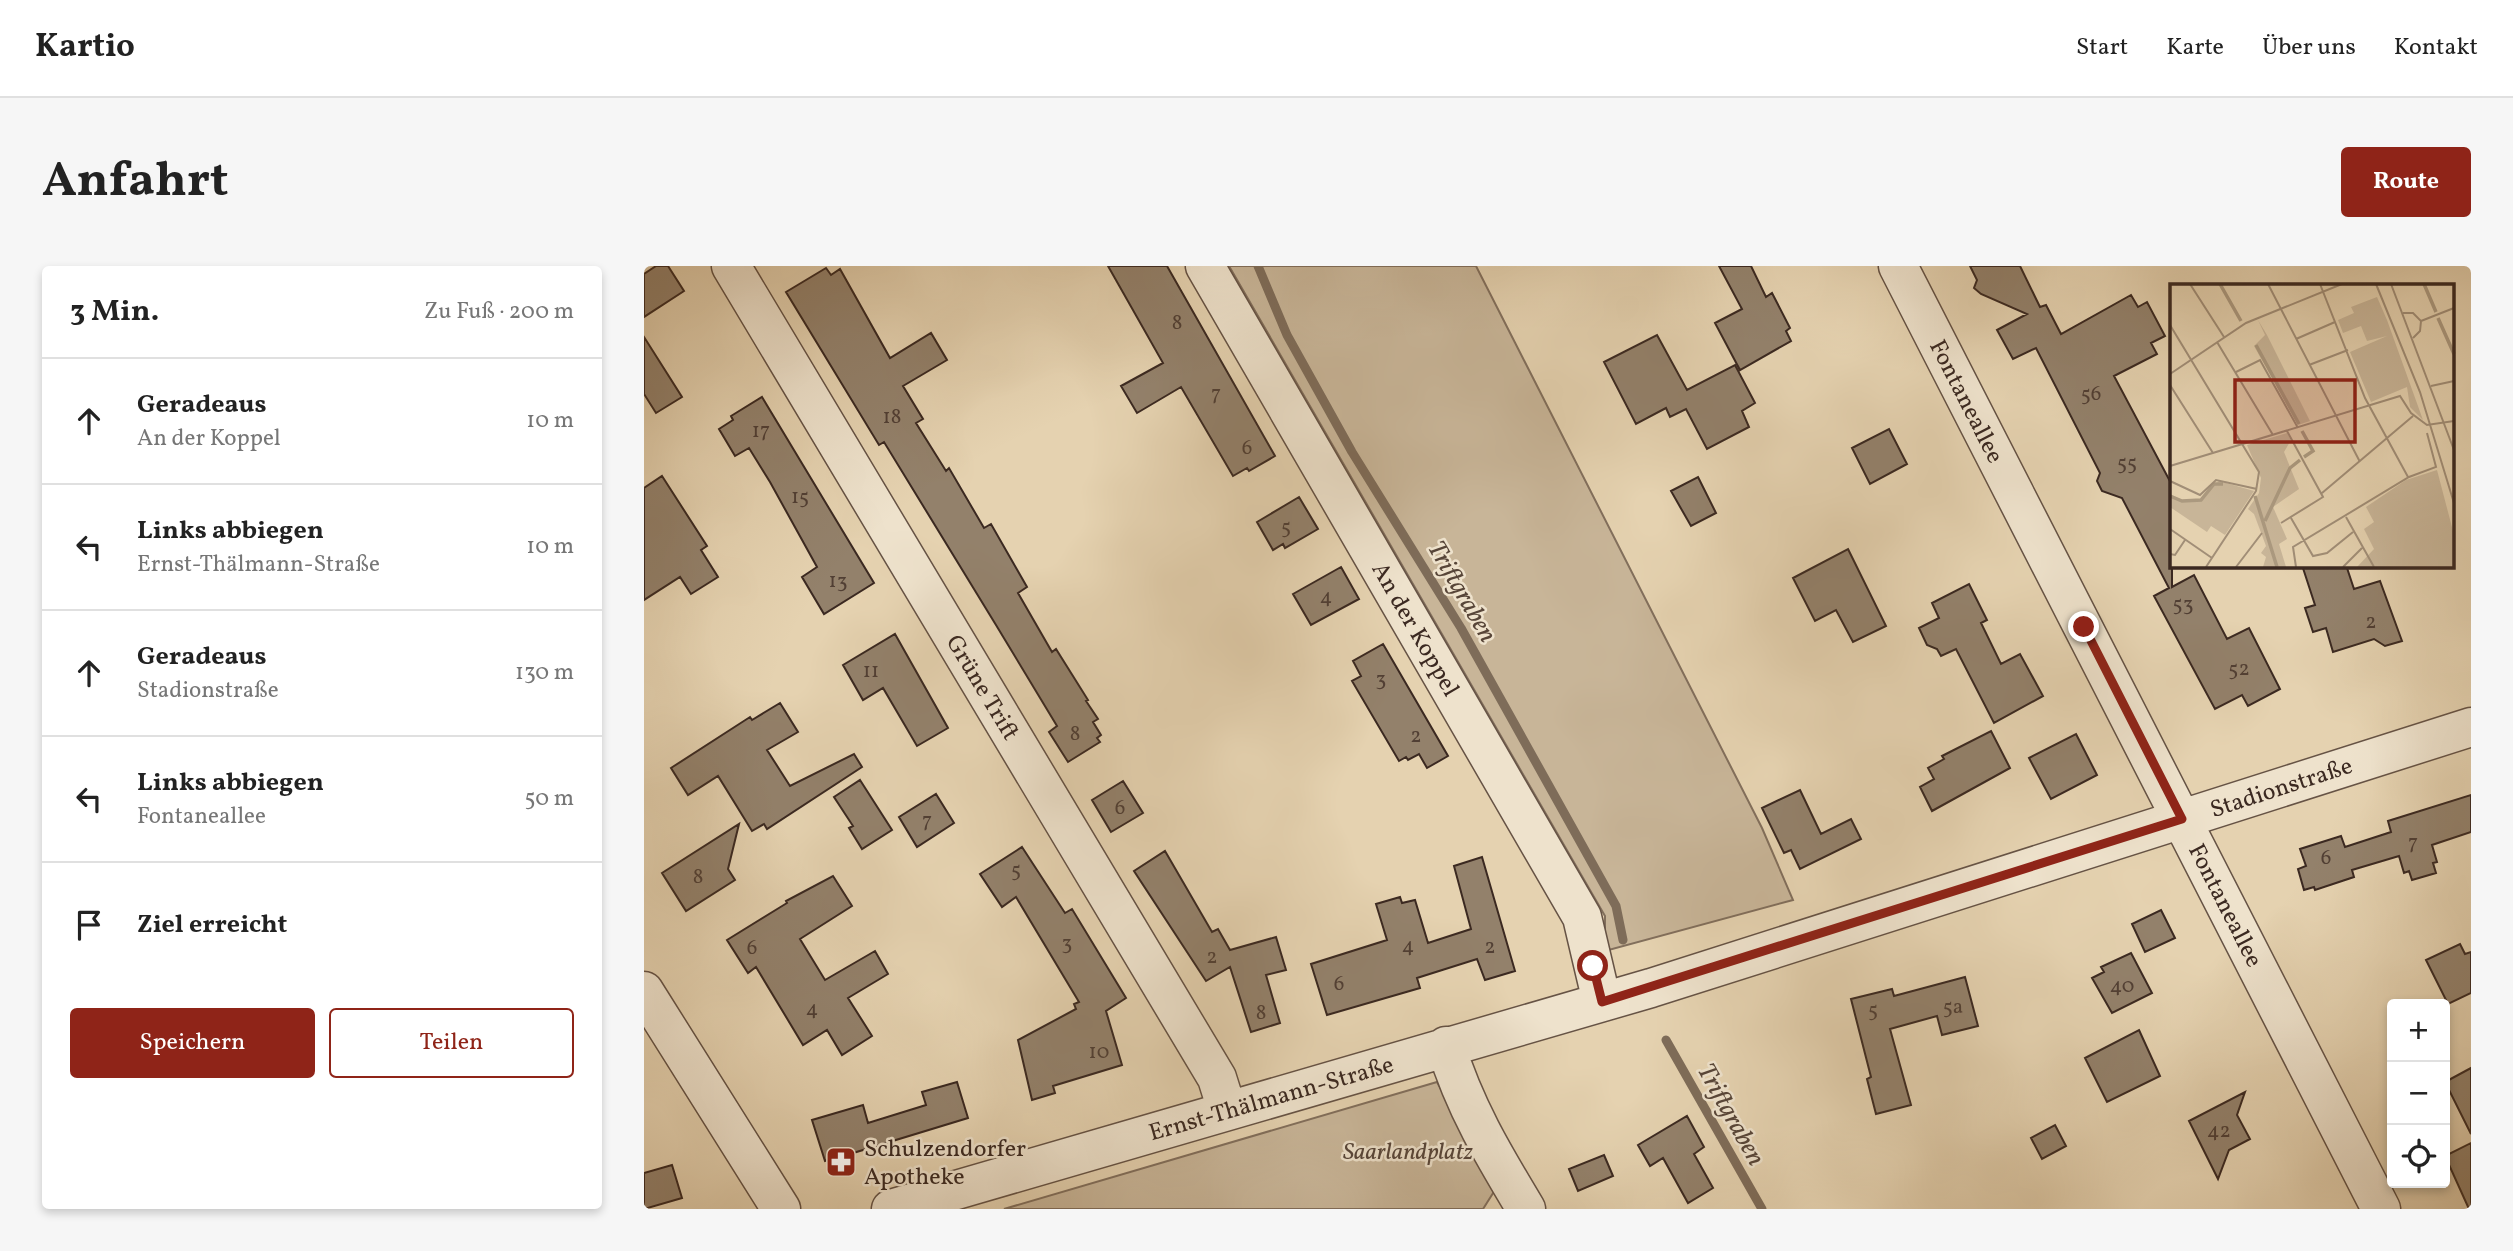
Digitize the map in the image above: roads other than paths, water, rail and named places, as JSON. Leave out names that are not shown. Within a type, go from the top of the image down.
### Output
[{"type":"street","name":"Grüne Trift","points":[[731,266],[1217,1078],[1227,1110]]},
{"type":"street","name":"An der Koppel","points":[[1205,266],[1582,917],[1602,1002]]},
{"type":"street","name":"Fontaneallee","points":[[1898,266],[2381,1209]]},
{"type":"street","name":"Stadionstraße","points":[[1651,988],[2471,727]]},
{"type":"street","name":"Ernst-Thälmann-Straße","points":[[891,1209],[1651,988]]},
{"type":"street","points":[[644,991],[781,1209]]},
{"type":"street","points":[[1446,1046],[1459,1088],[1489,1148],[1526,1209]]},
{"type":"waterway","name":"Triftgraben","points":[[1258,266],[1287,335],[1352,452],[1461,628],[1616,906],[1623,940]]},
{"type":"waterway","name":"Triftgraben","points":[[1666,1040],[1762,1209]]},
{"type":"place","name":"Schulzendorfer Apotheke","points":[[841,1162]]},
{"type":"park label","name":"Saarlandplatz","points":[[1408,1151]]}]
